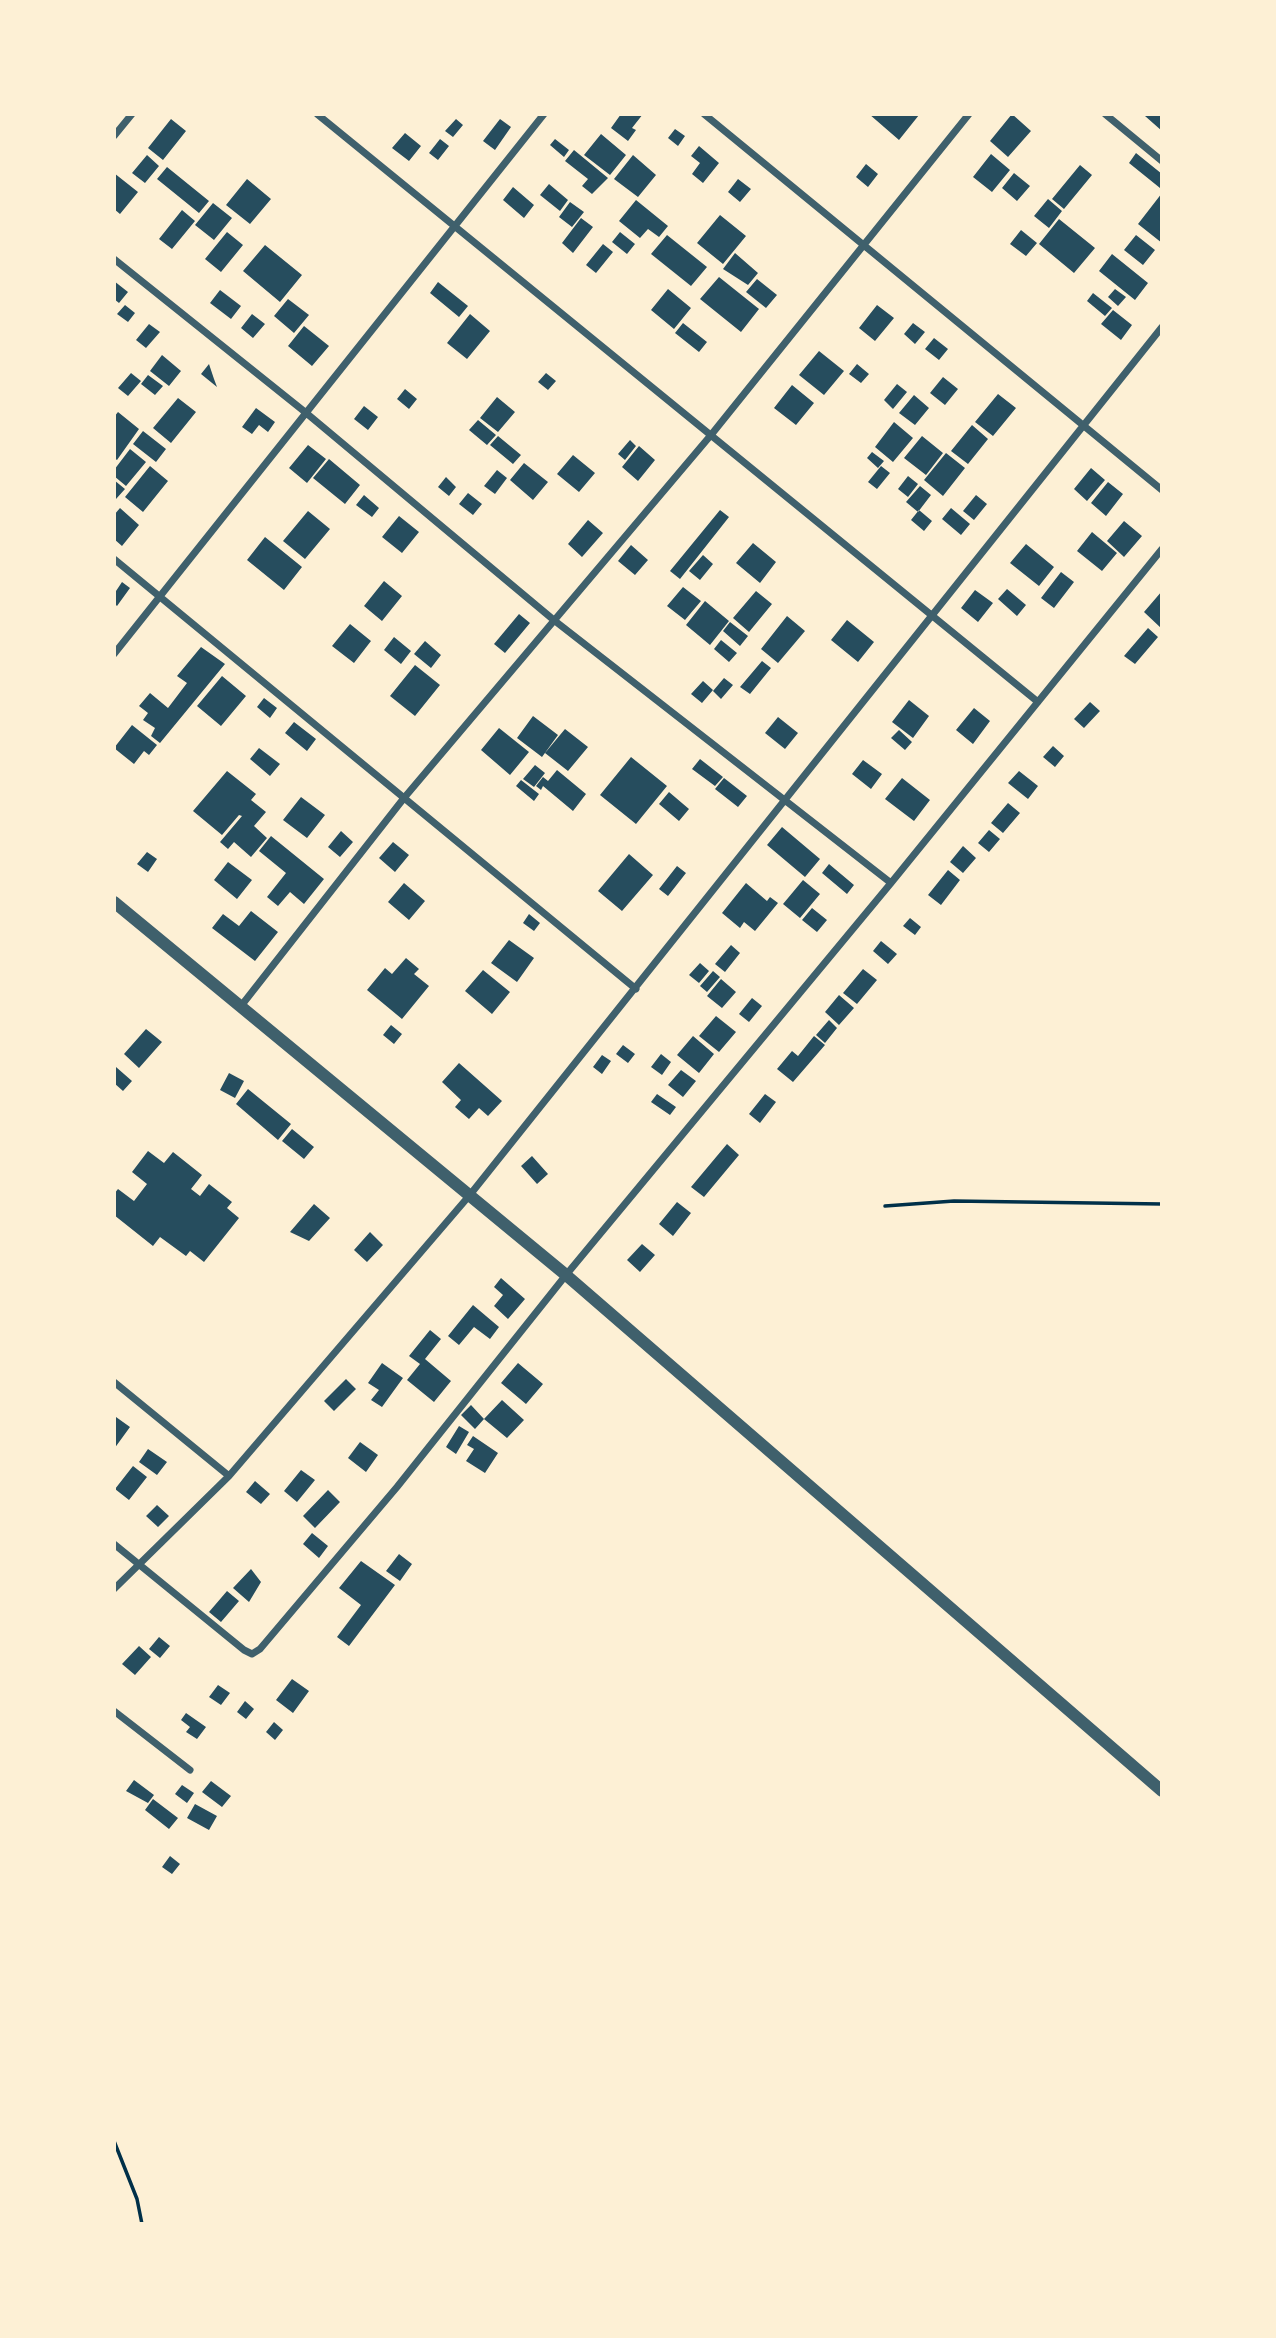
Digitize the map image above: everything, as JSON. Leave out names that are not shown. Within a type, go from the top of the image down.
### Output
[{"type":"street","points":[[114,136],[132,114]]},
{"type":"street","points":[[317,114],[1038,702]]},
{"type":"street","points":[[114,654],[544,114]]},
{"type":"street","points":[[704,114],[1162,489]]},
{"type":"street","points":[[242,1006],[404,798],[711,435],[968,114]]},
{"type":"street","points":[[1105,114],[1162,160]]},
{"type":"street","points":[[114,259],[305,412],[555,621],[891,883]]},
{"type":"street","points":[[114,1589],[229,1476],[469,1196],[1162,327]]},
{"type":"street","points":[[114,1544],[244,1650],[252,1654],[260,1648],[397,1487],[566,1275],[891,883],[1162,549]]},
{"type":"street","points":[[114,559],[636,989]]},
{"type":"street","points":[[114,902],[566,1275],[1162,1791]]},
{"type":"street","points":[[114,1382],[229,1476]]},
{"type":"street","points":[[114,1711],[190,1770]]},
{"type":"path","points":[[885,1206],[967,1201],[1162,1204]]},
{"type":"path","points":[[114,2141],[136,2199],[142,2224]]},
{"type":"building","points":[[621,114],[643,114],[632,128],[636,130],[628,141],[611,128]]},
{"type":"building","points":[[869,114],[917,114],[919,115],[899,140]]},
{"type":"building","points":[[1012,114],[1031,131],[1008,157],[990,141]]},
{"type":"building","points":[[1162,114],[1162,131],[1145,116]]},
{"type":"building","points":[[171,119],[186,131],[163,160],[148,148]]},
{"type":"building","points":[[456,119],[463,125],[453,137],[445,131]]},
{"type":"building","points":[[500,119],[511,127],[495,150],[483,141]]},
{"type":"building","points":[[675,129],[685,136],[678,146],[668,138]]},
{"type":"building","points":[[405,133],[421,146],[409,161],[392,148]]},
{"type":"building","points":[[601,134],[626,155],[610,175],[584,155]]},
{"type":"building","points":[[440,139],[449,146],[438,160],[429,153]]},
{"type":"building","points":[[555,139],[569,150],[564,157],[550,145]]},
{"type":"building","points":[[699,146],[719,163],[703,183],[692,174],[700,163],[691,156]]},
{"type":"building","points":[[574,150],[608,178],[592,194],[582,186],[588,179],[565,161]]},
{"type":"building","points":[[1136,153],[1162,174],[1160,188],[1129,163]]},
{"type":"building","points":[[991,154],[1010,170],[992,192],[973,177]]},
{"type":"building","points":[[147,155],[159,166],[145,183],[132,173]]},
{"type":"building","points":[[633,155],[656,175],[638,197],[614,179]]},
{"type":"building","points":[[866,164],[878,174],[868,187],[856,177]]},
{"type":"building","points":[[1080,165],[1092,175],[1064,209],[1052,199]]},
{"type":"building","points":[[167,167],[209,201],[199,213],[157,179]]},
{"type":"building","points":[[114,173],[138,192],[120,214],[114,209]]},
{"type":"building","points":[[1014,173],[1030,186],[1017,201],[1002,188]]},
{"type":"building","points":[[247,179],[271,199],[250,224],[226,205]]},
{"type":"building","points":[[738,179],[751,189],[740,202],[728,192]]},
{"type":"building","points":[[549,184],[568,200],[560,211],[540,195]]},
{"type":"building","points":[[513,187],[534,205],[524,218],[503,200]]},
{"type":"building","points":[[1162,193],[1162,243],[1138,224]]},
{"type":"building","points":[[1048,199],[1062,211],[1049,228],[1034,216]]},
{"type":"building","points":[[636,200],[668,226],[659,237],[648,229],[640,238],[619,221]]},
{"type":"building","points":[[570,202],[584,212],[572,227],[559,217]]},
{"type":"building","points":[[213,203],[232,218],[214,240],[195,225]]},
{"type":"building","points":[[182,210],[195,221],[172,249],[159,239]]},
{"type":"building","points":[[720,215],[746,236],[723,264],[697,243]]},
{"type":"building","points":[[581,218],[593,227],[573,253],[562,243]]},
{"type":"building","points":[[1059,219],[1095,248],[1074,273],[1039,244]]},
{"type":"building","points":[[1021,230],[1037,243],[1026,256],[1010,244]]},
{"type":"building","points":[[227,232],[243,245],[221,272],[205,259]]},
{"type":"building","points":[[620,232],[635,244],[627,254],[612,242]]},
{"type":"building","points":[[667,235],[707,267],[691,286],[651,254]]},
{"type":"building","points":[[1136,235],[1155,250],[1143,265],[1124,250]]},
{"type":"building","points":[[603,244],[613,252],[596,273],[586,265]]},
{"type":"building","points":[[265,245],[302,275],[280,302],[243,271]]},
{"type":"building","points":[[735,253],[758,273],[748,285],[723,269]]},
{"type":"building","points":[[1112,254],[1148,283],[1135,300],[1099,271]]},
{"type":"building","points":[[719,277],[759,309],[741,332],[700,299]]},
{"type":"building","points":[[757,279],[777,295],[766,308],[746,292]]},
{"type":"building","points":[[114,281],[128,292],[119,303],[114,299]]},
{"type":"building","points":[[438,282],[468,306],[459,317],[430,293]]},
{"type":"building","points":[[668,289],[691,308],[674,329],[651,310]]},
{"type":"building","points":[[1115,289],[1126,297],[1118,306],[1108,297]]},
{"type":"building","points":[[220,290],[241,306],[231,319],[210,303]]},
{"type":"building","points":[[1093,293],[1112,308],[1105,316],[1087,301]]},
{"type":"building","points":[[288,299],[309,315],[294,333],[274,316]]},
{"type":"building","points":[[125,305],[135,313],[128,322],[117,314]]},
{"type":"building","points":[[877,305],[894,318],[875,341],[859,328]]},
{"type":"building","points":[[1113,310],[1132,325],[1121,340],[1101,324]]},
{"type":"building","points":[[252,314],[265,324],[253,338],[241,328]]},
{"type":"building","points":[[470,314],[490,331],[467,359],[447,343]]},
{"type":"building","points":[[683,323],[707,342],[699,352],[675,333]]},
{"type":"building","points":[[913,323],[925,332],[915,344],[904,334]]},
{"type":"building","points":[[149,324],[160,332],[146,348],[136,340]]},
{"type":"building","points":[[304,326],[329,346],[312,366],[288,346]]},
{"type":"building","points":[[934,338],[948,349],[939,360],[925,349]]},
{"type":"building","points":[[819,351],[844,371],[824,395],[799,375]]},
{"type":"building","points":[[162,355],[181,371],[169,386],[150,371]]},
{"type":"building","points":[[209,364],[214,379],[217,387],[201,374]]},
{"type":"building","points":[[857,364],[869,374],[861,383],[849,374]]},
{"type":"building","points":[[131,373],[141,381],[128,396],[118,388]]},
{"type":"building","points":[[546,373],[556,381],[548,390],[538,382]]},
{"type":"building","points":[[148,375],[163,386],[155,395],[141,384]]},
{"type":"building","points":[[943,377],[958,389],[945,405],[930,393]]},
{"type":"building","points":[[897,384],[907,392],[893,409],[884,400]]},
{"type":"building","points":[[792,385],[814,403],[796,425],[774,408]]},
{"type":"building","points":[[405,389],[417,399],[409,409],[397,399]]},
{"type":"building","points":[[998,394],[1016,408],[993,436],[975,422]]},
{"type":"building","points":[[914,395],[929,408],[915,425],[899,413]]},
{"type":"building","points":[[497,397],[515,412],[498,432],[480,418]]},
{"type":"building","points":[[178,398],[196,412],[171,443],[153,428]]},
{"type":"building","points":[[364,406],[378,417],[368,430],[354,419]]},
{"type":"building","points":[[256,408],[275,422],[268,432],[259,425],[252,434],[242,427]]},
{"type":"building","points":[[118,412],[139,429],[117,460],[114,458],[114,417]]},
{"type":"building","points":[[478,420],[496,435],[487,445],[469,430]]},
{"type":"building","points":[[894,422],[913,438],[893,462],[875,447]]},
{"type":"building","points":[[972,425],[988,439],[968,464],[951,451]]},
{"type":"building","points":[[143,431],[166,449],[156,462],[133,444]]},
{"type":"building","points":[[498,436],[521,455],[513,464],[490,445]]},
{"type":"building","points":[[922,436],[943,453],[926,475],[904,458]]},
{"type":"building","points":[[630,440],[636,446],[625,460],[618,454]]},
{"type":"building","points":[[308,445],[326,459],[307,483],[289,468]]},
{"type":"building","points":[[639,446],[655,460],[638,481],[622,467]]},
{"type":"building","points":[[130,449],[146,462],[126,486],[114,476],[114,470]]},
{"type":"building","points":[[872,452],[884,461],[878,468],[867,458]]},
{"type":"building","points":[[946,453],[965,468],[943,496],[924,480]]},
{"type":"building","points":[[573,455],[595,473],[579,492],[557,474]]},
{"type":"building","points":[[329,459],[360,485],[345,504],[313,478]]},
{"type":"building","points":[[524,463],[548,482],[533,500],[510,480]]},
{"type":"building","points":[[150,466],[168,481],[143,512],[125,497]]},
{"type":"building","points":[[881,466],[890,473],[877,489],[868,482]]},
{"type":"building","points":[[1091,468],[1105,480],[1087,501],[1074,489]]},
{"type":"building","points":[[497,470],[507,478],[495,494],[484,486]]},
{"type":"building","points":[[908,476],[918,484],[908,497],[898,489]]},
{"type":"building","points":[[446,477],[456,487],[449,496],[438,487]]},
{"type":"building","points":[[114,480],[125,489],[116,499],[114,497]]},
{"type":"building","points":[[1108,482],[1123,494],[1106,516],[1091,503]]},
{"type":"building","points":[[920,486],[931,495],[918,512],[906,502]]},
{"type":"building","points":[[468,493],[482,504],[473,515],[459,504]]},
{"type":"building","points":[[364,495],[379,508],[372,517],[356,505]]},
{"type":"building","points":[[976,495],[987,504],[974,520],[963,511]]},
{"type":"building","points":[[120,508],[139,525],[122,546],[114,539],[114,515]]},
{"type":"building","points":[[951,508],[970,524],[961,535],[942,519]]},
{"type":"building","points":[[720,510],[729,517],[680,579],[670,571]]},
{"type":"building","points":[[919,510],[932,521],[924,531],[911,520]]},
{"type":"building","points":[[308,511],[330,529],[305,559],[283,541]]},
{"type":"building","points":[[399,516],[419,532],[402,553],[382,537]]},
{"type":"building","points":[[588,520],[603,533],[582,557],[568,544]]},
{"type":"building","points":[[1124,521],[1142,536],[1124,557],[1107,541]]},
{"type":"building","points":[[1092,532],[1117,553],[1102,571],[1077,551]]},
{"type":"building","points":[[265,537],[302,567],[284,590],[247,560]]},
{"type":"building","points":[[753,543],[776,562],[760,583],[736,563]]},
{"type":"building","points":[[1026,544],[1054,567],[1039,586],[1010,563]]},
{"type":"building","points":[[631,545],[648,560],[635,575],[618,561]]},
{"type":"building","points":[[703,555],[713,564],[700,580],[689,571]]},
{"type":"building","points":[[1061,572],[1074,582],[1054,608],[1041,598]]},
{"type":"building","points":[[384,581],[402,596],[382,621],[364,606]]},
{"type":"building","points":[[122,582],[130,588],[117,606],[114,603],[114,594]]},
{"type":"building","points":[[683,587],[701,601],[685,620],[667,606]]},
{"type":"building","points":[[1007,589],[1026,605],[1017,616],[998,599]]},
{"type":"building","points":[[975,590],[993,603],[978,622],[961,608]]},
{"type":"building","points":[[756,591],[772,604],[749,632],[733,618]]},
{"type":"building","points":[[1162,591],[1162,629],[1144,612]]},
{"type":"building","points":[[705,601],[729,621],[710,645],[686,625]]},
{"type":"building","points":[[519,614],[530,623],[505,653],[494,644]]},
{"type":"building","points":[[787,616],[805,631],[778,663],[761,649]]},
{"type":"building","points":[[847,620],[874,642],[858,662],[831,640]]},
{"type":"building","points":[[730,622],[748,636],[740,646],[723,631]]},
{"type":"building","points":[[350,624],[371,641],[354,663],[332,646]]},
{"type":"building","points":[[1148,628],[1158,637],[1135,664],[1124,656]]},
{"type":"building","points":[[394,637],[411,651],[401,664],[384,650]]},
{"type":"building","points":[[721,640],[737,653],[729,662],[714,649]]},
{"type":"building","points":[[425,641],[441,655],[431,668],[414,654]]},
{"type":"building","points":[[201,647],[225,664],[160,743],[151,736],[155,728],[143,720],[148,713],[139,706],[150,693],[168,708],[187,683],[177,676]]},
{"type":"building","points":[[762,661],[771,668],[750,694],[740,687]]},
{"type":"building","points":[[415,665],[440,685],[415,716],[390,696]]},
{"type":"building","points":[[222,676],[246,696],[221,726],[197,706]]},
{"type":"building","points":[[724,678],[733,685],[721,699],[713,691]]},
{"type":"building","points":[[703,681],[713,690],[702,703],[691,694]]},
{"type":"building","points":[[264,698],[277,708],[270,718],[257,707]]},
{"type":"building","points":[[909,700],[929,716],[913,738],[892,722]]},
{"type":"building","points":[[1090,702],[1100,711],[1084,728],[1074,719]]},
{"type":"building","points":[[974,708],[990,721],[973,744],[956,730]]},
{"type":"building","points":[[533,716],[558,735],[542,757],[517,738]]},
{"type":"building","points":[[778,717],[798,733],[785,749],[765,733]]},
{"type":"building","points":[[294,722],[316,739],[307,751],[285,733]]},
{"type":"building","points":[[132,725],[157,745],[149,755],[144,751],[134,764],[114,748]]},
{"type":"building","points":[[499,728],[529,752],[510,775],[481,750]]},
{"type":"building","points":[[565,729],[588,747],[568,771],[545,753]]},
{"type":"building","points":[[899,730],[912,742],[905,750],[891,738]]},
{"type":"building","points":[[1053,746],[1064,756],[1055,767],[1043,757]]},
{"type":"building","points":[[259,748],[280,764],[270,776],[250,759]]},
{"type":"building","points":[[631,757],[667,786],[636,824],[600,795]]},
{"type":"building","points":[[700,759],[723,777],[715,786],[692,769]]},
{"type":"building","points":[[863,760],[882,774],[871,789],[852,774]]},
{"type":"building","points":[[535,765],[545,773],[534,787],[523,779]]},
{"type":"building","points":[[557,770],[586,794],[573,811],[543,786],[541,790],[536,786],[543,777],[548,781]]},
{"type":"building","points":[[227,771],[256,794],[251,800],[266,812],[254,826],[267,838],[251,857],[234,842],[228,849],[220,842],[242,816],[239,815],[222,835],[193,811]]},
{"type":"building","points":[[1019,771],[1038,786],[1028,799],[1008,783]]},
{"type":"building","points":[[724,778],[747,796],[738,807],[715,789]]},
{"type":"building","points":[[902,778],[930,800],[914,821],[885,799]]},
{"type":"building","points":[[521,780],[539,794],[534,801],[516,786]]},
{"type":"building","points":[[669,792],[689,809],[679,821],[659,804]]},
{"type":"building","points":[[301,797],[325,815],[307,838],[283,820]]},
{"type":"building","points":[[1008,803],[1020,813],[1003,833],[991,823]]},
{"type":"building","points":[[782,827],[820,859],[805,877],[767,845]]},
{"type":"building","points":[[989,830],[1000,839],[989,852],[978,843]]},
{"type":"building","points":[[341,831],[353,842],[340,857],[328,847]]},
{"type":"building","points":[[271,836],[324,879],[304,904],[290,892],[278,906],[267,897],[286,873],[259,851]]},
{"type":"building","points":[[393,842],[409,855],[395,872],[379,858]]},
{"type":"building","points":[[963,846],[976,858],[963,873],[950,862]]},
{"type":"building","points":[[147,852],[157,859],[148,872],[137,864]]},
{"type":"building","points":[[629,854],[653,875],[622,911],[598,891]]},
{"type":"building","points":[[228,862],[252,880],[237,899],[214,880]]},
{"type":"building","points":[[829,864],[854,885],[847,894],[822,873]]},
{"type":"building","points":[[677,866],[686,873],[668,896],[659,889]]},
{"type":"building","points":[[948,870],[960,880],[941,905],[928,895]]},
{"type":"building","points":[[803,880],[820,894],[800,918],[783,904]]},
{"type":"building","points":[[404,883],[425,901],[409,920],[388,902]]},
{"type":"building","points":[[746,883],[767,901],[770,897],[778,903],[755,931],[744,922],[740,928],[722,913]]},
{"type":"building","points":[[812,908],[827,920],[817,932],[802,920]]},
{"type":"building","points":[[251,911],[278,932],[255,961],[212,928],[223,914],[239,926]]},
{"type":"building","points":[[529,914],[540,923],[534,931],[523,923]]},
{"type":"building","points":[[910,918],[921,927],[915,935],[903,926]]},
{"type":"building","points":[[509,940],[534,958],[517,982],[491,963]]},
{"type":"building","points":[[881,941],[897,954],[888,964],[873,951]]},
{"type":"building","points":[[731,945],[740,953],[725,972],[715,964]]},
{"type":"building","points":[[406,958],[419,969],[414,974],[429,986],[402,1019],[367,990],[385,968],[392,974]]},
{"type":"building","points":[[700,963],[709,971],[699,983],[689,975]]},
{"type":"building","points":[[863,969],[877,980],[857,1004],[843,993]]},
{"type":"building","points":[[483,970],[510,992],[492,1014],[465,991]]},
{"type":"building","points":[[713,971],[720,977],[707,992],[700,986]]},
{"type":"building","points":[[721,979],[736,992],[722,1008],[707,996]]},
{"type":"building","points":[[839,995],[854,1008],[839,1025],[825,1012]]},
{"type":"building","points":[[752,998],[762,1006],[749,1022],[739,1014]]},
{"type":"building","points":[[716,1016],[736,1032],[719,1052],[699,1036]]},
{"type":"building","points":[[829,1020],[837,1028],[825,1043],[816,1035]]},
{"type":"building","points":[[391,1025],[402,1034],[394,1044],[383,1035]]},
{"type":"building","points":[[146,1029],[162,1042],[139,1068],[124,1054]]},
{"type":"building","points":[[693,1036],[714,1054],[699,1073],[677,1055]]},
{"type":"building","points":[[814,1036],[825,1045],[793,1082],[777,1069],[792,1051],[798,1056]]},
{"type":"building","points":[[623,1045],[635,1054],[628,1063],[616,1054]]},
{"type":"building","points":[[661,1054],[671,1062],[662,1075],[651,1067]]},
{"type":"building","points":[[602,1055],[611,1061],[602,1074],[593,1067]]},
{"type":"building","points":[[459,1063],[502,1101],[488,1116],[479,1108],[469,1119],[455,1107],[461,1100],[442,1082]]},
{"type":"building","points":[[116,1067],[132,1081],[123,1091],[114,1083]]},
{"type":"building","points":[[681,1070],[696,1081],[683,1097],[668,1085]]},
{"type":"building","points":[[229,1073],[244,1081],[235,1098],[220,1090]]},
{"type":"building","points":[[248,1089],[291,1124],[278,1140],[236,1104]]},
{"type":"building","points":[[657,1094],[676,1107],[670,1115],[651,1102]]},
{"type":"building","points":[[765,1094],[776,1102],[760,1123],[749,1114]]},
{"type":"building","points":[[292,1129],[314,1147],[304,1159],[282,1141]]},
{"type":"building","points":[[727,1144],[739,1155],[704,1197],[691,1187]]},
{"type":"building","points":[[148,1151],[164,1163],[173,1152],[202,1175],[191,1189],[200,1196],[209,1184],[232,1202],[227,1208],[239,1218],[204,1262],[190,1251],[186,1256],[160,1237],[153,1246],[114,1215],[114,1194],[118,1189],[134,1201],[147,1184],[132,1172]]},
{"type":"building","points":[[532,1156],[548,1174],[537,1184],[521,1166]]},
{"type":"building","points":[[677,1202],[691,1213],[673,1236],[659,1224]]},
{"type":"building","points":[[314,1204],[330,1218],[309,1241],[290,1232]]},
{"type":"building","points":[[370,1232],[383,1245],[367,1262],[354,1250]]},
{"type":"building","points":[[642,1244],[655,1255],[640,1272],[627,1260]]},
{"type":"building","points":[[501,1278],[525,1299],[508,1319],[494,1306],[503,1295],[494,1287]]},
{"type":"building","points":[[473,1305],[499,1327],[490,1339],[474,1327],[459,1345],[448,1336]]},
{"type":"building","points":[[430,1330],[441,1339],[425,1359],[451,1381],[434,1402],[407,1380],[420,1364],[409,1356]]},
{"type":"building","points":[[382,1363],[403,1378],[382,1407],[371,1400],[379,1390],[368,1383]]},
{"type":"building","points":[[518,1363],[543,1384],[526,1404],[501,1383]]},
{"type":"building","points":[[346,1379],[356,1389],[334,1411],[324,1401]]},
{"type":"building","points":[[502,1400],[524,1420],[507,1438],[484,1419]]},
{"type":"building","points":[[471,1405],[484,1419],[475,1429],[461,1415]]},
{"type":"building","points":[[116,1417],[130,1427],[114,1449],[114,1420]]},
{"type":"building","points":[[459,1426],[469,1432],[456,1454],[446,1447]]},
{"type":"building","points":[[473,1436],[498,1453],[485,1473],[466,1461],[474,1449],[467,1445]]},
{"type":"building","points":[[360,1442],[378,1455],[366,1472],[348,1458]]},
{"type":"building","points":[[148,1449],[167,1462],[157,1475],[139,1462]]},
{"type":"building","points":[[133,1466],[147,1477],[129,1500],[115,1489]]},
{"type":"building","points":[[301,1470],[315,1480],[297,1502],[284,1491]]},
{"type":"building","points":[[255,1481],[270,1494],[261,1504],[246,1492]]},
{"type":"building","points":[[328,1490],[340,1502],[315,1528],[303,1516]]},
{"type":"building","points":[[157,1505],[169,1516],[158,1527],[146,1516]]},
{"type":"building","points":[[312,1533],[328,1546],[319,1558],[303,1544]]},
{"type":"building","points":[[399,1554],[412,1564],[400,1581],[386,1571]]},
{"type":"building","points":[[361,1561],[395,1585],[349,1646],[337,1637],[361,1605],[339,1588]]},
{"type":"building","points":[[251,1569],[261,1582],[249,1602],[233,1588]]},
{"type":"building","points":[[227,1591],[239,1601],[221,1622],[209,1612]]},
{"type":"building","points":[[159,1637],[170,1646],[160,1658],[149,1649]]},
{"type":"building","points":[[139,1646],[151,1657],[135,1675],[122,1664]]},
{"type":"building","points":[[292,1679],[309,1691],[293,1713],[276,1700]]},
{"type":"building","points":[[218,1685],[230,1693],[221,1705],[209,1697]]},
{"type":"building","points":[[245,1701],[254,1709],[246,1719],[237,1712]]},
{"type":"building","points":[[186,1713],[206,1727],[197,1739],[186,1732],[190,1727],[181,1720]]},
{"type":"building","points":[[274,1722],[283,1730],[275,1740],[266,1732]]},
{"type":"building","points":[[134,1780],[154,1795],[148,1803],[126,1791]]},
{"type":"building","points":[[211,1781],[231,1796],[222,1807],[202,1792]]},
{"type":"building","points":[[182,1785],[194,1793],[187,1803],[175,1794]]},
{"type":"building","points":[[153,1799],[178,1818],[169,1829],[145,1810]]},
{"type":"building","points":[[195,1804],[217,1816],[209,1830],[187,1818]]},
{"type":"building","points":[[170,1856],[180,1864],[172,1874],[162,1867]]}]
